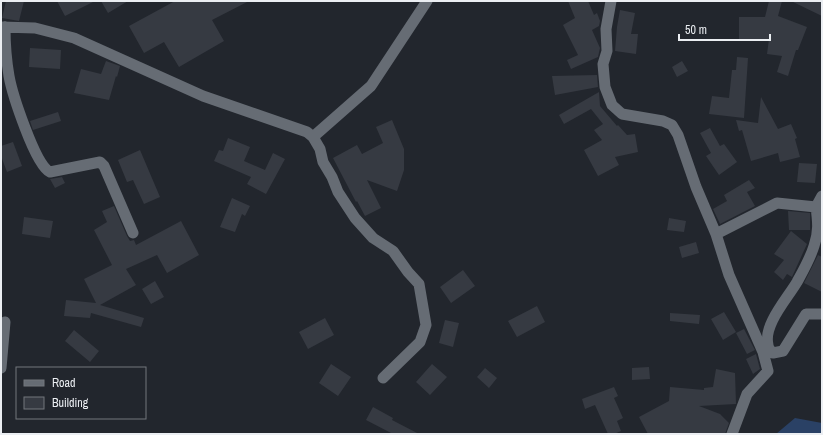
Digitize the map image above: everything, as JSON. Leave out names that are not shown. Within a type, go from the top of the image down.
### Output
[{"type":"street","points":[[313,137],[371,86],[427,1]]},
{"type":"street","points":[[611,1],[606,29],[607,51],[603,64],[605,87],[612,105],[622,114],[662,121],[672,126],[678,135],[696,187],[716,234],[729,275],[763,352],[768,371],[747,394],[732,434]]},
{"type":"street","points":[[133,233],[104,166],[100,162],[50,172],[44,167],[32,145],[19,112],[9,78],[3,27],[35,28],[74,38],[203,96],[307,132],[313,137],[338,192],[356,218],[373,238],[393,252],[419,284],[426,325],[420,342],[383,378]]},
{"type":"street","points":[[822,196],[816,207],[819,226],[814,246],[796,283],[774,320],[768,334],[768,347],[773,353],[783,351],[806,314],[822,314]]},
{"type":"street","points":[[716,234],[777,203],[816,207]]},
{"type":"street","points":[[1,368],[5,322]]},
{"type":"shaded area","points":[[795,418],[822,423],[822,434],[776,434]]},
{"type":"building","points":[[6,1],[24,1],[19,21],[2,18]]},
{"type":"building","points":[[57,1],[95,1],[65,16]]},
{"type":"building","points":[[101,1],[128,1],[108,13]]},
{"type":"building","points":[[175,1],[249,1],[212,20],[224,41],[179,67],[164,42],[144,53],[129,26]]},
{"type":"building","points":[[568,1],[588,1],[594,15],[597,13],[600,21],[599,26],[592,30],[600,48],[598,57],[571,69],[567,60],[578,55],[563,25],[575,18]]},
{"type":"building","points":[[769,1],[782,1],[778,16],[807,27],[798,50],[796,50],[788,76],[777,72],[782,56],[767,54],[769,39],[739,40],[739,17],[765,17]]},
{"type":"building","points":[[791,1],[822,1],[822,16]]},
{"type":"building","points":[[620,10],[635,13],[631,34],[638,34],[636,54],[615,51]]},
{"type":"building","points":[[30,48],[61,50],[60,69],[29,67]]},
{"type":"building","points":[[737,57],[748,58],[744,118],[709,114],[712,96],[729,98],[732,70],[736,70]]},
{"type":"building","points":[[106,61],[120,66],[109,100],[74,93],[81,69],[101,74]]},
{"type":"building","points":[[682,61],[688,71],[677,77],[672,67]]},
{"type":"building","points":[[597,75],[598,87],[555,95],[552,76]]},
{"type":"building","points":[[599,92],[600,106],[617,126],[618,125],[627,135],[635,134],[638,152],[615,157],[619,165],[598,176],[584,150],[602,140],[594,130],[603,124],[591,109],[564,124],[559,115]]},
{"type":"building","points":[[761,97],[778,129],[791,124],[797,138],[795,139],[800,157],[780,162],[778,153],[751,161],[742,130],[739,131],[736,120],[758,123]]},
{"type":"building","points":[[58,112],[61,121],[33,130],[30,121]]},
{"type":"building","points":[[392,120],[404,149],[404,170],[397,191],[367,180],[381,208],[365,216],[333,158],[357,145],[362,154],[383,143],[376,127]]},
{"type":"building","points":[[710,128],[720,146],[724,144],[737,162],[719,175],[706,156],[711,153],[700,133]]},
{"type":"building","points":[[228,138],[250,147],[244,161],[265,170],[273,153],[285,159],[266,194],[247,184],[251,177],[214,161],[219,150],[223,151]]},
{"type":"building","points":[[13,142],[22,166],[7,172],[1,156],[1,146]]},
{"type":"building","points":[[140,150],[160,197],[144,204],[133,180],[127,182],[118,160]]},
{"type":"building","points":[[799,163],[817,164],[815,183],[797,182]]},
{"type":"building","points":[[62,177],[65,183],[55,188],[50,179]]},
{"type":"building","points":[[749,180],[755,188],[747,192],[755,206],[720,224],[713,209],[727,201],[724,195]]},
{"type":"building","points":[[232,198],[250,206],[245,216],[242,214],[235,232],[220,227]]},
{"type":"building","points":[[114,206],[127,236],[130,241],[134,240],[136,245],[181,221],[199,255],[167,273],[157,255],[126,269],[136,285],[100,305],[144,318],[141,327],[91,313],[90,318],[64,316],[66,300],[96,303],[84,279],[112,265],[94,230],[107,222],[102,211]]},
{"type":"building","points":[[788,211],[810,213],[810,230],[789,230]]},
{"type":"building","points":[[24,217],[53,221],[50,238],[22,234]]},
{"type":"building","points":[[669,218],[686,221],[684,232],[667,230]]},
{"type":"building","points":[[791,231],[807,244],[792,277],[787,274],[783,280],[774,272],[784,260],[774,254]]},
{"type":"building","points":[[696,242],[699,253],[682,258],[679,247]]},
{"type":"building","points":[[818,255],[822,257],[822,292],[804,283]]},
{"type":"building","points":[[463,270],[475,286],[451,303],[440,287]]},
{"type":"building","points":[[155,281],[164,297],[151,304],[142,289]]},
{"type":"building","points":[[537,306],[545,322],[517,337],[508,321]]},
{"type":"building","points":[[724,312],[736,332],[723,340],[711,319]]},
{"type":"building","points":[[670,313],[700,315],[699,324],[670,321]]},
{"type":"building","points":[[325,318],[334,335],[308,349],[299,332]]},
{"type":"building","points":[[445,320],[459,323],[453,347],[439,343]]},
{"type":"building","points":[[744,329],[755,350],[747,354],[736,333]]},
{"type":"building","points":[[74,330],[99,351],[90,362],[65,341]]},
{"type":"building","points":[[756,354],[760,369],[753,374],[746,359]]},
{"type":"building","points":[[331,364],[351,377],[338,396],[319,383]]},
{"type":"building","points":[[432,364],[447,377],[430,395],[416,382]]},
{"type":"building","points":[[649,367],[650,379],[632,380],[632,368]]},
{"type":"building","points":[[485,368],[497,378],[489,388],[477,377]]},
{"type":"building","points":[[716,369],[735,373],[736,404],[699,406],[720,414],[729,423],[725,434],[648,434],[639,417],[669,401],[670,387],[704,390],[704,388],[713,387]]},
{"type":"building","points":[[614,387],[618,396],[614,398],[623,418],[617,421],[621,431],[614,434],[608,434],[595,405],[585,409],[582,399]]},
{"type":"building","points":[[373,407],[393,418],[392,420],[419,434],[393,434],[366,420]]}]
